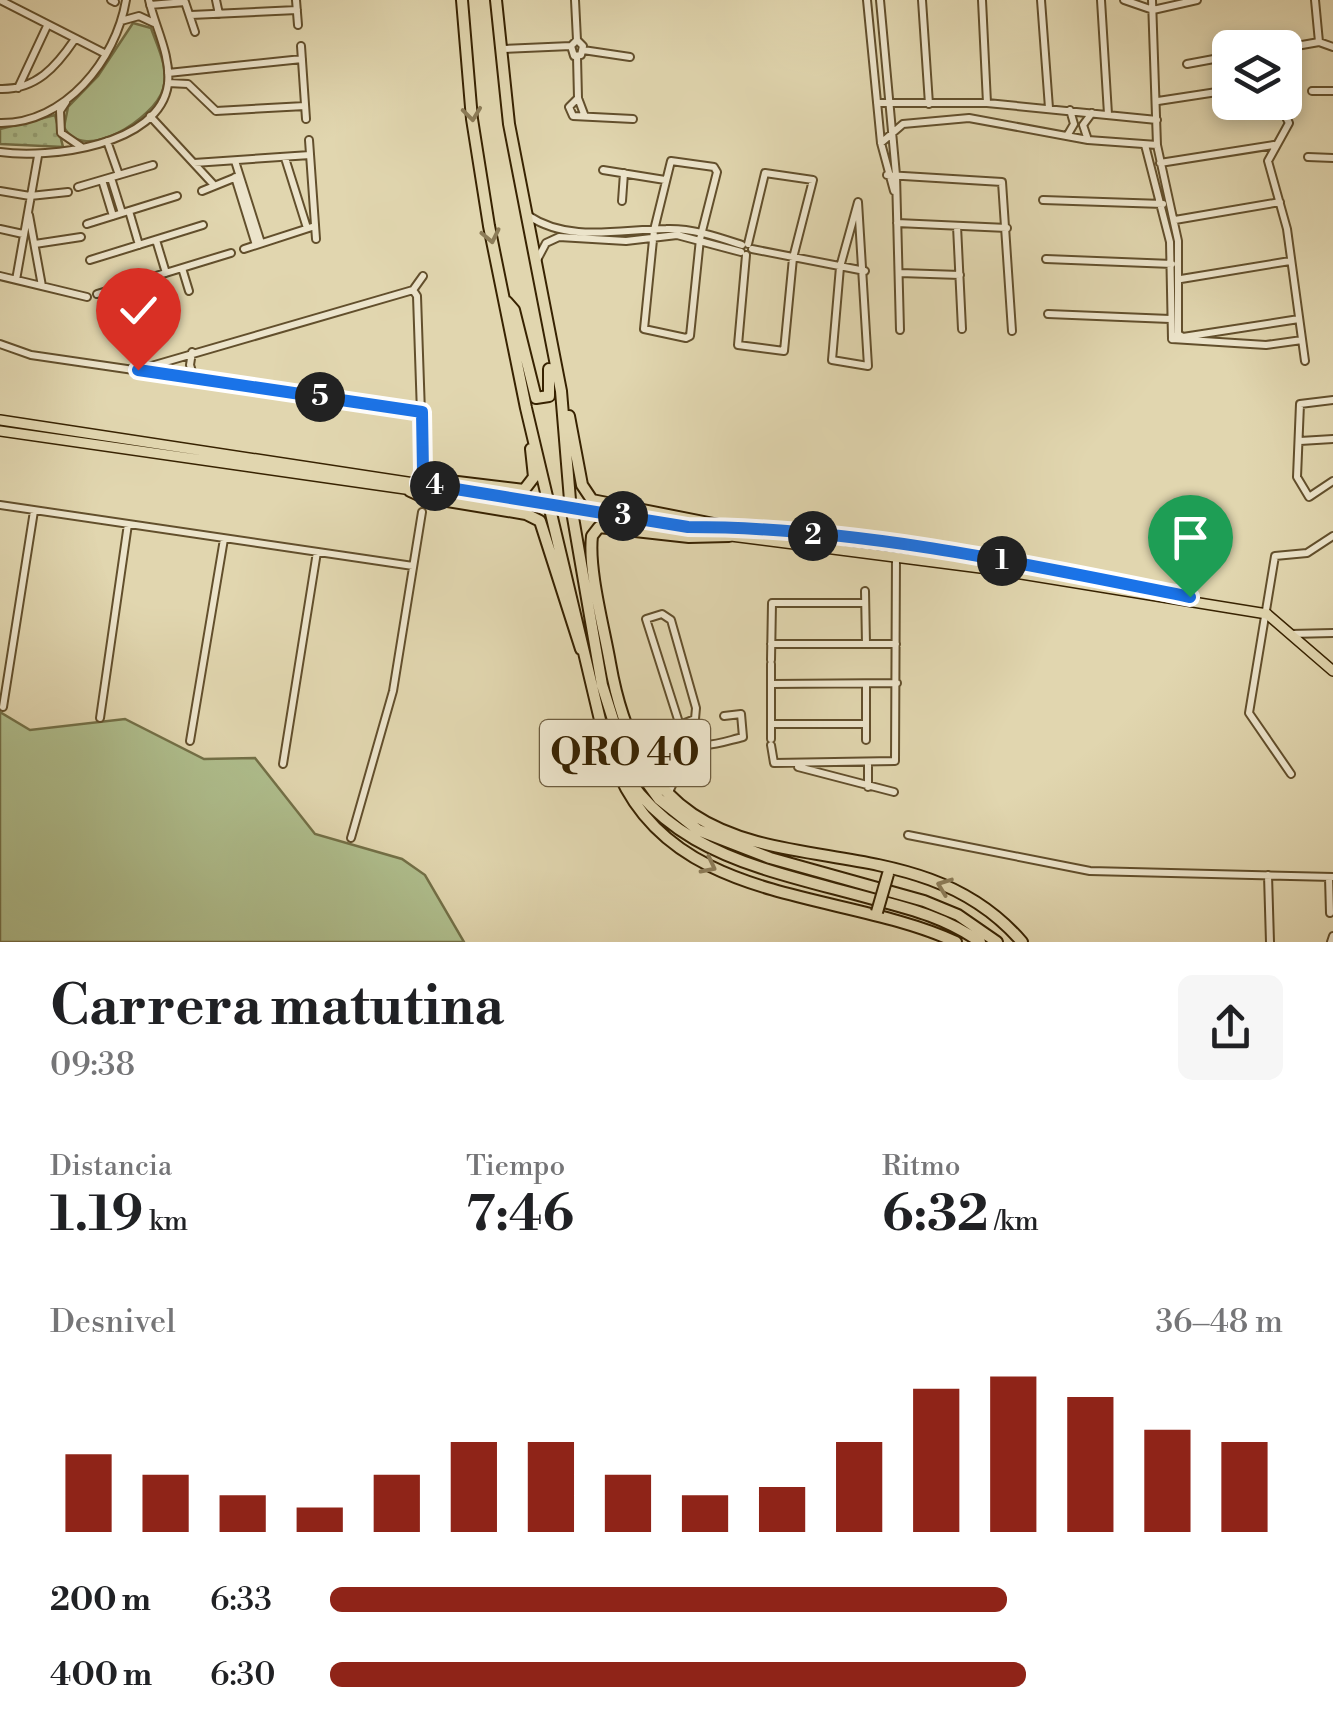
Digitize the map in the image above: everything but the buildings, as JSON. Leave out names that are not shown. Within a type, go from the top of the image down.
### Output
[{"type":"highway","name":"QRO 40","points":[[462,0],[479,171],[526,408],[607,740],[648,805],[696,843],[743,862],[925,913],[980,942]]},
{"type":"highway","name":"QRO 40","points":[[496,0],[524,213],[561,391],[570,500],[611,722],[634,769],[672,813],[698,830],[743,849],[944,909],[997,942]]},
{"type":"highway","points":[[505,300],[514,310],[531,392],[541,399],[549,396],[552,385],[546,333]]},
{"type":"highway","points":[[561,391],[590,508]]},
{"type":"highway","points":[[526,408],[534,470],[527,488],[518,491],[441,480],[420,487],[423,498],[526,514],[540,522],[595,692]]},
{"type":"highway","points":[[579,504],[729,531],[599,527],[580,522],[577,517],[579,504]]},
{"type":"highway","points":[[599,527],[592,544],[616,699],[641,758],[669,796],[718,831],[746,841],[888,871],[967,895],[1022,942]]},
{"type":"highway","points":[[582,558],[605,626]]},
{"type":"highway","points":[[607,740],[630,796],[654,826],[696,860],[763,886],[877,914],[956,942]]},
{"type":"highway","points":[[877,914],[888,871]]},
{"type":"main road","points":[[0,420],[185,453]]},
{"type":"main road","points":[[0,430],[590,508]]},
{"type":"main road","points":[[729,531],[1084,579],[1267,614],[1333,671]]},
{"type":"street","points":[[87,148],[76,146],[62,133],[60,111],[106,54],[122,21],[126,0]]},
{"type":"street","points":[[216,0],[219,14]]},
{"type":"street","points":[[271,0],[273,11]]},
{"type":"street","points":[[296,0],[298,24]]},
{"type":"street","points":[[575,0],[572,49],[584,114],[633,119]]},
{"type":"street","points":[[867,0],[881,143],[895,194],[900,330]]},
{"type":"street","points":[[880,0],[891,176]]},
{"type":"street","points":[[922,0],[928,104]]},
{"type":"street","points":[[982,0],[988,103]]},
{"type":"street","points":[[1041,0],[1049,108]]},
{"type":"street","points":[[1101,0],[1108,114]]},
{"type":"street","points":[[1124,0],[1152,10],[1197,0]]},
{"type":"street","points":[[1152,0],[1157,145],[1175,220],[1170,320],[1175,336]]},
{"type":"street","points":[[1315,0],[1318,42]]},
{"type":"street","points":[[0,152],[38,156],[87,148],[150,116],[160,105],[168,74],[149,2],[185,2],[194,32]]},
{"type":"street","points":[[0,3],[106,54]]},
{"type":"street","points":[[191,15],[297,10]]},
{"type":"street","points":[[122,21],[139,16],[155,24]]},
{"type":"street","points":[[18,88],[47,26]]},
{"type":"street","points":[[0,89],[18,88],[38,80],[76,39]]},
{"type":"street","points":[[1302,45],[1318,42],[1333,47]]},
{"type":"street","points":[[300,46],[306,119]]},
{"type":"street","points":[[501,50],[546,47],[630,56]]},
{"type":"street","points":[[1188,64],[1212,59]]},
{"type":"street","points":[[168,74],[302,60]]},
{"type":"street","points":[[27,68],[38,80]]},
{"type":"street","points":[[168,83],[191,86],[216,111],[305,106]]},
{"type":"street","points":[[1312,90],[1333,92]]},
{"type":"street","points":[[1158,101],[1212,93]]},
{"type":"street","points":[[0,122],[23,122],[66,100]]},
{"type":"street","points":[[957,102],[958,119]]},
{"type":"street","points":[[969,118],[970,102]]},
{"type":"street","points":[[877,103],[988,103],[1157,120]]},
{"type":"street","points":[[881,143],[904,124],[902,106]]},
{"type":"street","points":[[1066,137],[1074,124],[1070,110]]},
{"type":"street","points":[[1088,140],[1083,125],[1092,112]]},
{"type":"street","points":[[150,116],[213,184]]},
{"type":"street","points":[[904,124],[969,118],[1066,137],[1157,145]]},
{"type":"street","points":[[1287,120],[1268,160],[1280,202],[1305,360]]},
{"type":"street","points":[[309,140],[311,227]]},
{"type":"street","points":[[107,141],[110,178],[139,245]]},
{"type":"street","points":[[1144,144],[1174,242],[1181,279],[1175,336]]},
{"type":"street","points":[[1160,163],[1275,144]]},
{"type":"street","points":[[16,280],[38,156]]},
{"type":"street","points":[[194,164],[310,156]]},
{"type":"street","points":[[1308,157],[1333,158]]},
{"type":"street","points":[[285,158],[316,239]]},
{"type":"street","points":[[235,161],[259,244]]},
{"type":"street","points":[[671,161],[717,169],[701,236],[690,336],[686,338],[644,332],[653,234],[671,161]]},
{"type":"street","points":[[78,188],[152,166]]},
{"type":"street","points":[[603,170],[665,180]]},
{"type":"street","points":[[622,201],[624,173]]},
{"type":"street","points":[[765,174],[813,180],[793,258],[784,352],[738,345],[746,249],[765,174]]},
{"type":"street","points":[[202,191],[237,176]]},
{"type":"street","points":[[891,176],[996,180],[1006,189],[1012,331]]},
{"type":"street","points":[[0,191],[30,196],[68,192]]},
{"type":"street","points":[[86,224],[177,196]]},
{"type":"street","points":[[1043,200],[1162,204]]},
{"type":"street","points":[[858,202],[865,271],[868,366],[832,360],[840,267],[858,202]]},
{"type":"street","points":[[1175,220],[1280,202]]},
{"type":"street","points":[[28,208],[42,287]]},
{"type":"street","points":[[524,213],[550,227],[593,235]]},
{"type":"street","points":[[897,223],[1007,228]]},
{"type":"street","points":[[90,260],[203,225]]},
{"type":"street","points":[[957,226],[962,329]]},
{"type":"street","points":[[244,249],[311,227]]},
{"type":"street","points":[[534,265],[552,239],[550,227]]},
{"type":"street","points":[[0,229],[23,234]]},
{"type":"street","points":[[552,239],[593,235],[701,236],[746,249],[865,271]]},
{"type":"street","points":[[34,244],[81,237]]},
{"type":"street","points":[[156,240],[166,273]]},
{"type":"street","points":[[97,294],[231,253]]},
{"type":"street","points":[[1046,259],[1172,264]]},
{"type":"street","points":[[1181,279],[1290,262]]},
{"type":"street","points":[[182,268],[189,291]]},
{"type":"street","points":[[900,273],[960,275]]},
{"type":"street","points":[[0,276],[86,298]]},
{"type":"street","points":[[138,370],[413,290],[423,276]]},
{"type":"street","points":[[413,290],[422,412],[420,487]]},
{"type":"street","points":[[1048,314],[1170,320]]},
{"type":"street","points":[[1175,336],[1298,319]]},
{"type":"street","points":[[1175,336],[1266,345],[1302,340]]},
{"type":"street","points":[[0,344],[30,355],[422,412]]},
{"type":"street","points":[[192,352],[190,365],[195,378]]},
{"type":"street","points":[[1333,400],[1300,404],[1297,477],[1310,497],[1333,482]]},
{"type":"street","points":[[1300,441],[1333,439]]},
{"type":"street","points":[[0,505],[413,566]]},
{"type":"street","points":[[4,707],[34,510]]},
{"type":"street","points":[[351,838],[393,691],[422,512]]},
{"type":"street","points":[[100,718],[128,524]]},
{"type":"street","points":[[1291,774],[1248,712],[1256,653],[1276,556],[1307,553],[1333,536]]},
{"type":"street","points":[[190,741],[224,538]]},
{"type":"street","points":[[865,603],[772,602],[772,762],[890,763],[897,757],[897,551]]},
{"type":"street","points":[[283,764],[317,552]]},
{"type":"street","points":[[865,590],[866,644]]},
{"type":"street","points":[[680,725],[694,720],[696,708],[671,620],[662,614],[646,618],[680,725],[694,744]]},
{"type":"street","points":[[1289,634],[1333,633]]},
{"type":"street","points":[[771,644],[896,644]]},
{"type":"street","points":[[772,684],[897,683]]},
{"type":"street","points":[[866,684],[866,740]]},
{"type":"street","points":[[669,796],[694,744],[742,737],[741,714],[724,716]]},
{"type":"street","points":[[772,724],[866,724]]},
{"type":"street","points":[[641,758],[664,763],[687,752]]},
{"type":"street","points":[[787,763],[894,792]]},
{"type":"street","points":[[868,763],[868,786]]},
{"type":"street","points":[[908,835],[1090,870],[1331,877],[1330,913]]},
{"type":"street","points":[[1268,875],[1270,942]]},
{"type":"green space","points":[[133,23],[151,28],[162,58],[165,73],[157,101],[118,133],[86,141],[73,137],[64,127],[68,107],[98,76]]},
{"type":"green space","points":[[55,115],[63,147],[0,144],[0,129]]},
{"type":"green space","points":[[0,712],[30,730],[125,719],[204,759],[255,758],[315,834],[402,859],[425,875],[464,942],[0,942]]},
{"type":"route","points":[[138,370],[422,412],[423,472],[419,483],[688,527],[729,527],[992,559],[1190,597]]}]
